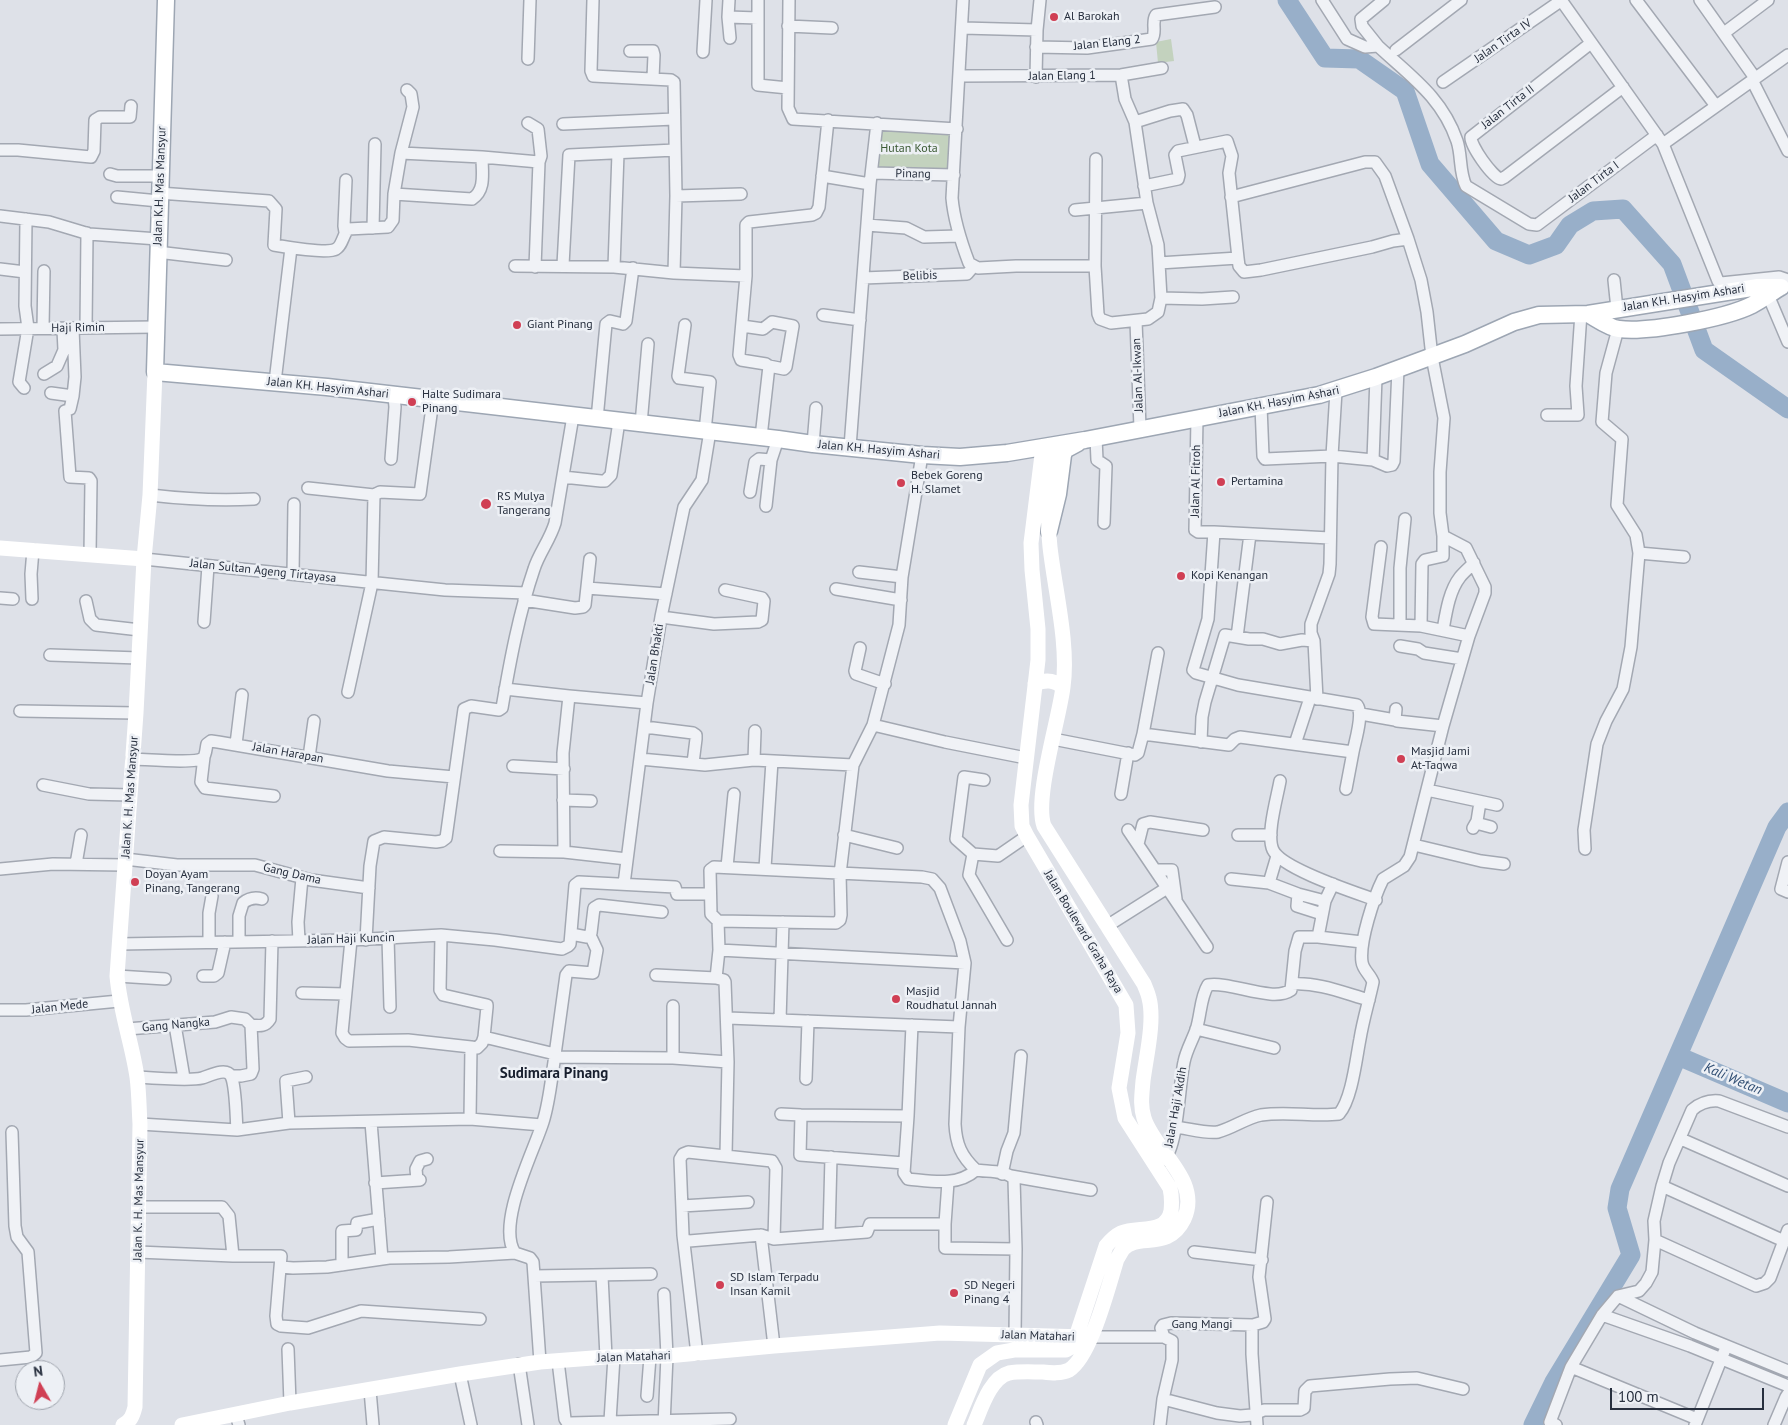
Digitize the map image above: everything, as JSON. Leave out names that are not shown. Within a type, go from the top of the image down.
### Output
[{"type":"main road","name":"Jalan K.H. Mas Mansyur","points":[[154,372],[166,0]]},
{"type":"main road","name":"Jalan KH. Hasyim Ashari","points":[[154,372],[275,382],[535,410],[813,444],[960,457],[1007,453],[1090,439],[1336,391],[1432,357],[1514,322],[1539,315],[1585,314],[1660,304],[1758,286],[1781,286]]},
{"type":"main road","name":"Jalan KH. Hasyim Ashari","points":[[1585,314],[1618,329],[1645,330],[1720,316],[1753,305],[1781,286]]},
{"type":"main road","name":"Jalan K. H. Mas Mansyur","points":[[127,1424],[133,1416],[135,1407],[140,1124],[137,1077],[119,1001],[117,976],[136,713],[144,559],[150,494],[154,372]]},
{"type":"main road","points":[[1049,531],[1058,494],[1062,455],[1070,446],[1090,439]]},
{"type":"main road","name":"Jalan Boulevard Graha Raya","points":[[1049,446],[1049,531],[1065,658],[1064,687],[1053,739],[1041,807],[1041,817],[1044,826],[1144,984],[1150,999],[1151,1020],[1140,1104],[1144,1120],[1167,1157],[1179,1172],[1188,1201],[1183,1220],[1177,1230],[1167,1238],[1131,1243],[1123,1249],[1084,1337]]},
{"type":"main road","name":"Jalan Boulevard Graha Raya","points":[[974,1425],[990,1387],[1007,1373],[1061,1373],[1070,1369],[1080,1358],[1106,1246],[1112,1239],[1122,1233],[1163,1226],[1169,1219],[1173,1200],[1170,1188],[1124,1118],[1119,1088],[1128,1033],[1126,1005],[1027,836],[1020,816],[1038,660],[1038,629],[1032,570],[1032,543],[1049,446]]},
{"type":"main road","name":"Jalan Sultan Ageng Tirtayasa","points":[[0,548],[144,559]]},
{"type":"main road","points":[[1038,660],[1044,664],[1052,665],[1059,663],[1065,658]]},
{"type":"main road","points":[[1036,684],[1042,681],[1050,681],[1064,687]]},
{"type":"main road","points":[[1087,939],[1107,926]]},
{"type":"main road","name":"Jalan Matahari","points":[[182,1425],[237,1420],[290,1404],[519,1364],[558,1360],[697,1354],[774,1346],[940,1334],[1084,1337]]},
{"type":"main road","points":[[955,1425],[980,1365],[997,1353],[1014,1350],[1066,1350],[1084,1337]]},
{"type":"street","points":[[528,59],[530,0]]},
{"type":"street","points":[[593,0],[591,71],[593,76],[673,80],[676,196],[674,273]]},
{"type":"street","points":[[703,52],[706,0]]},
{"type":"street","points":[[729,0],[730,38]]},
{"type":"street","points":[[758,0],[758,85],[788,88]]},
{"type":"street","points":[[789,0],[788,108],[793,119],[957,129]]},
{"type":"street","points":[[963,0],[963,28],[952,198],[959,236],[969,263],[975,268]]},
{"type":"street","points":[[1036,76],[1036,46],[1040,0]]},
{"type":"street","points":[[1322,0],[1347,39],[1365,47],[1378,46]]},
{"type":"street","points":[[1378,46],[1362,26],[1361,19],[1384,0]]},
{"type":"street","points":[[1396,50],[1461,0]]},
{"type":"street","points":[[1561,0],[1660,139],[1718,281],[1721,284],[1779,277],[1788,342]]},
{"type":"street","name":"Jalan Tirta IV","points":[[1444,82],[1561,0]]},
{"type":"street","points":[[1636,0],[1716,106]]},
{"type":"street","points":[[1700,0],[1724,33],[1753,79],[1788,151]]},
{"type":"street","points":[[1724,33],[1768,0]]},
{"type":"street","name":"Jalan Elang 2","points":[[1036,46],[1087,48],[1152,39],[1154,35],[1153,20],[1156,16],[1215,7]]},
{"type":"street","points":[[728,17],[758,18]]},
{"type":"street","points":[[788,26],[832,28]]},
{"type":"street","points":[[963,28],[1037,30]]},
{"type":"street","name":"Jalan Tirta II","points":[[1591,43],[1471,137],[1472,144],[1494,175],[1501,179],[1505,177],[1623,87]]},
{"type":"street","name":"Jalan Tirta I","points":[[1378,46],[1429,92],[1450,123],[1458,143],[1461,177],[1466,186],[1529,224],[1536,225],[1660,139],[1716,106],[1788,55]]},
{"type":"street","points":[[630,51],[653,51],[654,78]]},
{"type":"street","name":"Jalan Elang 1","points":[[960,76],[1121,75],[1162,68]]},
{"type":"street","points":[[1096,159],[1095,266],[1098,314],[1100,319],[1111,323],[1148,319],[1155,315],[1160,306],[1161,298],[1156,235],[1144,186],[1135,122],[1125,99],[1121,75]]},
{"type":"street","points":[[345,232],[351,228],[388,227],[391,225],[400,153],[413,107],[411,94],[407,90]]},
{"type":"street","points":[[0,150],[90,157],[94,151],[95,120],[100,117],[130,117],[131,106]]},
{"type":"street","points":[[1135,122],[1183,109],[1187,115],[1195,146]]},
{"type":"street","points":[[563,124],[674,119]]},
{"type":"street","points":[[742,326],[766,329],[772,322],[793,326],[786,367],[768,366],[739,358],[746,276],[746,226],[749,222],[816,213],[819,208],[828,120]]},
{"type":"street","points":[[528,123],[538,129],[541,156],[539,162],[534,267]]},
{"type":"street","points":[[850,448],[867,225],[877,123]]},
{"type":"street","points":[[1144,186],[1178,179],[1176,152],[1224,140],[1229,143],[1232,156],[1229,168],[1231,196],[1238,258],[1241,269],[1247,272],[1408,239]]},
{"type":"street","points":[[373,228],[375,144]]},
{"type":"street","points":[[563,266],[570,154],[675,150]]},
{"type":"street","points":[[400,153],[539,162]]},
{"type":"street","points":[[614,266],[618,153]]},
{"type":"street","points":[[394,194],[472,199],[478,195],[482,188],[482,158]]},
{"type":"street","points":[[1231,196],[1365,162],[1375,162],[1385,176],[1421,280],[1432,357],[1444,418],[1440,472],[1443,556],[1424,560],[1422,564],[1421,626]]},
{"type":"street","points":[[110,174],[160,176]]},
{"type":"street","name":"Pinang","points":[[822,176],[871,178],[954,175]]},
{"type":"street","points":[[117,197],[269,201],[276,210],[274,245],[331,251],[339,247],[345,232],[346,180]]},
{"type":"street","points":[[676,196],[741,194]]},
{"type":"street","points":[[1076,210],[1147,202]]},
{"type":"street","points":[[0,216],[49,222],[87,233],[226,260]]},
{"type":"street","points":[[24,388],[19,382],[28,328],[25,272],[26,219]]},
{"type":"street","points":[[867,225],[906,228],[924,237],[959,236]]},
{"type":"street","points":[[86,328],[87,233]]},
{"type":"street","points":[[275,382],[291,248]]},
{"type":"street","points":[[1159,263],[1238,258]]},
{"type":"street","points":[[515,266],[614,266],[674,273],[746,276]]},
{"type":"street","name":"Belibis","points":[[863,278],[967,274],[975,268],[1095,266]]},
{"type":"street","points":[[597,418],[606,324],[610,321],[623,324],[626,320],[633,268]]},
{"type":"street","points":[[0,269],[25,272]]},
{"type":"street","points":[[43,328],[44,271]]},
{"type":"street","points":[[1614,280],[1617,309]]},
{"type":"street","points":[[1161,298],[1202,299],[1233,297]]},
{"type":"street","points":[[1547,415],[1578,415],[1576,386],[1585,314]]},
{"type":"street","points":[[823,315],[860,320]]},
{"type":"street","name":"Jalan Al-Ikwan","points":[[1136,321],[1140,428]]},
{"type":"street","name":"Jalan Bhakti","points":[[624,884],[647,703],[661,617],[684,507],[702,480],[708,431],[710,382],[679,378],[678,376],[685,325]]},
{"type":"street","name":"Haji Rimin","points":[[0,330],[155,327]]},
{"type":"street","points":[[44,374],[57,366],[64,350],[68,329]]},
{"type":"street","points":[[68,329],[75,377],[70,408],[65,412],[70,477],[89,478],[91,481],[90,554]]},
{"type":"street","points":[[1584,849],[1584,830],[1597,744],[1606,721],[1623,689],[1627,671],[1631,647],[1639,553],[1636,535],[1617,505],[1622,439],[1602,422],[1606,373],[1618,329]]},
{"type":"street","points":[[641,424],[648,344]]},
{"type":"street","points":[[766,506],[772,460],[768,366]]},
{"type":"street","points":[[1262,406],[1263,458],[1288,459],[1332,456],[1373,460],[1387,466],[1392,466],[1394,461],[1398,369]]},
{"type":"street","points":[[1373,460],[1376,377]]},
{"type":"street","points":[[1295,744],[1314,698],[1314,641],[1311,624],[1328,574],[1336,391]]},
{"type":"street","points":[[51,394],[73,396]]},
{"type":"street","points":[[391,459],[395,407],[394,396]]},
{"type":"street","points":[[308,488],[374,495],[380,492],[419,494],[421,492],[433,400]]},
{"type":"street","points":[[813,444],[816,408]]},
{"type":"street","points":[[366,940],[374,841],[384,837],[436,842],[446,838],[464,709],[471,706],[501,709],[525,596],[537,558],[553,530],[573,416]]},
{"type":"street","name":"Jalan Al Fitroh","points":[[1197,418],[1195,530],[1198,532],[1214,532],[1210,604],[1205,632],[1193,668],[1196,673],[1212,678]]},
{"type":"street","points":[[563,477],[601,481],[608,478],[611,475],[619,421]]},
{"type":"street","points":[[1090,439],[1096,460],[1106,466],[1104,523]]},
{"type":"street","points":[[922,455],[902,577],[899,625],[873,725],[853,765],[840,874],[840,920],[836,923],[718,920],[711,914],[710,870],[714,867],[765,868],[840,874],[922,877],[932,879],[940,888],[952,916],[965,963],[959,1027],[955,1124],[956,1137],[962,1155],[976,1170],[1091,1190]]},
{"type":"street","points":[[750,492],[755,462],[760,459],[772,460]]},
{"type":"street","points":[[150,494],[176,498],[254,499]]},
{"type":"street","points":[[348,692],[372,582],[374,495]]},
{"type":"street","points":[[293,574],[294,504]]},
{"type":"street","points":[[1400,625],[1400,568],[1405,518]]},
{"type":"street","points":[[1214,532],[1330,538]]},
{"type":"street","points":[[1237,637],[1250,534]]},
{"type":"street","points":[[1175,1127],[1218,1132],[1262,1115],[1339,1114],[1343,1110],[1351,1083],[1373,982],[1364,969],[1362,962],[1362,942],[1383,879],[1404,866],[1410,858],[1462,659],[1485,594],[1483,580],[1466,548],[1443,536]]},
{"type":"street","points":[[1381,548],[1372,623],[1377,625],[1421,626],[1469,636]]},
{"type":"street","points":[[32,599],[31,574],[33,550]]},
{"type":"street","points":[[1639,553],[1684,557]]},
{"type":"street","name":"Jalan Sultan Ageng Tirtayasa","points":[[144,559],[445,590],[525,596],[578,608],[585,605],[587,588]]},
{"type":"street","points":[[590,559],[587,588],[666,594]]},
{"type":"street","points":[[1443,630],[1445,616],[1454,589],[1460,577],[1474,563]]},
{"type":"street","points":[[204,622],[208,566]]},
{"type":"street","points":[[859,572],[902,577]]},
{"type":"street","points":[[836,588],[901,600]]},
{"type":"street","points":[[661,617],[714,624],[758,622],[762,620],[764,601],[762,598],[725,590]]},
{"type":"street","points":[[0,598],[13,599]]},
{"type":"street","points":[[86,601],[90,619],[96,625],[140,630]]},
{"type":"street","points":[[1201,742],[1202,717],[1223,638],[1228,635],[1249,640],[1263,639],[1280,644],[1302,640],[1314,641]]},
{"type":"street","points":[[1400,646],[1418,649],[1424,653],[1462,659]]},
{"type":"street","points":[[860,648],[856,674],[885,684]]},
{"type":"street","points":[[1053,739],[1137,755],[1143,734],[1158,653]]},
{"type":"street","points":[[50,655],[139,658]]},
{"type":"street","points":[[1212,678],[1238,685],[1357,705],[1360,714],[1346,789]]},
{"type":"street","points":[[505,689],[647,703]]},
{"type":"street","points":[[236,744],[242,695]]},
{"type":"street","points":[[564,852],[564,732],[569,696]]},
{"type":"street","points":[[20,712],[136,713]]},
{"type":"street","points":[[1360,714],[1395,714],[1403,722],[1443,726]]},
{"type":"street","points":[[309,757],[314,721]]},
{"type":"street","points":[[873,725],[1026,758]]},
{"type":"street","points":[[644,727],[693,733],[696,735],[693,763]]},
{"type":"street","points":[[754,760],[755,731]]},
{"type":"street","points":[[1143,734],[1229,745],[1240,737],[1353,752]]},
{"type":"street","name":"Jalan Harapan","points":[[204,757],[207,744],[211,742],[236,744],[388,771],[454,777]]},
{"type":"street","points":[[1122,794],[1128,753]]},
{"type":"street","points":[[132,759],[187,761],[201,760],[204,757]]},
{"type":"street","points":[[204,757],[202,782],[205,788],[274,796]]},
{"type":"street","points":[[640,759],[713,765],[754,760],[853,765]]},
{"type":"street","points":[[765,868],[772,761]]},
{"type":"street","points":[[513,766],[564,769]]},
{"type":"street","points":[[984,780],[964,777],[956,839],[972,854],[998,856],[1027,836]]},
{"type":"street","points":[[1280,781],[1271,835],[1273,850],[1277,856],[1294,867],[1376,900]]},
{"type":"street","points":[[43,785],[90,794],[130,795]]},
{"type":"street","points":[[1427,790],[1497,805]]},
{"type":"street","points":[[726,867],[734,794]]},
{"type":"street","points":[[563,800],[591,801]]},
{"type":"street","points":[[1480,802],[1474,826],[1491,828]]},
{"type":"street","points":[[1138,844],[1143,824],[1150,822],[1203,830]]},
{"type":"street","points":[[1128,830],[1207,947]]},
{"type":"street","points":[[76,864],[81,835]]},
{"type":"street","points":[[844,835],[897,848]]},
{"type":"street","points":[[1238,835],[1271,835]]},
{"type":"street","points":[[1414,845],[1481,861],[1504,864]]},
{"type":"street","points":[[500,851],[564,852],[627,859]]},
{"type":"street","points":[[972,854],[969,875],[1007,940]]},
{"type":"street","points":[[1269,883],[1277,856]]},
{"type":"street","name":"Gang Dama","points":[[0,869],[53,864],[125,862],[177,865],[255,865],[302,878],[369,888]]},
{"type":"street","points":[[1788,862],[1781,889],[1788,892]]},
{"type":"street","points":[[1155,870],[1172,870],[1177,902]]},
{"type":"street","points":[[299,941],[298,922],[302,878]]},
{"type":"street","points":[[1231,879],[1269,883],[1298,894],[1325,901]]},
{"type":"street","points":[[590,936],[571,934],[576,883],[675,887],[677,894],[710,894]]},
{"type":"street","points":[[1318,937],[1325,901],[1333,884]]},
{"type":"street","points":[[1107,926],[1168,888]]},
{"type":"street","points":[[1298,894],[1297,906],[1322,914]]},
{"type":"street","points":[[209,942],[209,913],[212,896]]},
{"type":"street","points":[[238,942],[239,916],[243,902],[257,898],[262,899]]},
{"type":"street","points":[[515,1253],[511,1247],[510,1240],[514,1203],[520,1179],[548,1108],[566,975],[568,971],[591,974],[594,971],[597,950],[590,936],[594,908],[599,905],[662,912]]},
{"type":"street","points":[[716,978],[719,950],[718,920]]},
{"type":"street","points":[[780,1020],[783,922]]},
{"type":"street","name":"Jalan Haji Kuncin","points":[[119,944],[366,940],[441,935],[562,949],[568,946],[571,934]]},
{"type":"street","points":[[351,940],[342,1033],[345,1038],[349,1041],[408,1040],[471,1047],[480,1046],[484,1036],[488,1008],[486,1005],[444,995],[440,990],[441,935]]},
{"type":"street","points":[[1362,942],[1302,936],[1298,940],[1295,951],[1292,984],[1312,984],[1369,1000]]},
{"type":"street","points":[[388,938],[390,1006]]},
{"type":"street","points":[[203,976],[218,974],[225,942]]},
{"type":"street","points":[[137,1077],[201,1078],[214,1072],[231,1076],[251,1074],[253,1069],[251,1026],[262,1026],[267,1024],[270,1019],[272,942]]},
{"type":"street","points":[[719,950],[782,955],[965,963]]},
{"type":"street","points":[[656,975],[716,978],[726,982],[728,1018],[726,1155]]},
{"type":"street","points":[[117,976],[165,979]]},
{"type":"street","name":"Jalan Haji Akdih","points":[[1156,1168],[1167,1157],[1175,1127],[1184,1060],[1196,1029],[1208,985],[1216,984],[1276,994],[1286,993],[1291,990],[1292,984]]},
{"type":"street","points":[[302,993],[345,994]]},
{"type":"street","name":"Jalan Mede","points":[[0,1010],[26,1010],[119,1001]]},
{"type":"street","points":[[673,1006],[673,1058]]},
{"type":"street","name":"Gang Nangka","points":[[127,1029],[215,1022],[225,1020],[231,1016],[245,1019],[251,1026]]},
{"type":"street","points":[[728,1018],[959,1027]]},
{"type":"street","points":[[806,1079],[808,1021]]},
{"type":"street","points":[[175,1025],[184,1078]]},
{"type":"street","points":[[912,1025],[904,1173],[908,1179],[948,1182],[965,1178],[976,1170]]},
{"type":"street","points":[[1196,1029],[1274,1048]]},
{"type":"street","points":[[484,1036],[555,1056],[673,1058],[728,1062]]},
{"type":"street","points":[[470,1119],[471,1047]]},
{"type":"street","points":[[1007,1175],[1007,1151],[1014,1133],[1021,1056]]},
{"type":"street","points":[[231,1076],[237,1130]]},
{"type":"street","points":[[289,1123],[286,1082],[306,1077]]},
{"type":"street","points":[[1551,1424],[1571,1367],[1602,1314],[1618,1296],[1639,1291],[1652,1272],[1655,1240],[1654,1221],[1662,1186],[1692,1110],[1698,1105],[1712,1100],[1739,1108],[1788,1128]]},
{"type":"street","points":[[781,1114],[802,1116],[908,1116]]},
{"type":"street","points":[[802,1116],[800,1155],[904,1163]]},
{"type":"street","points":[[140,1124],[237,1130],[289,1123],[470,1119],[542,1125]]},
{"type":"street","points":[[371,1122],[382,1259]]},
{"type":"street","points":[[0,1360],[31,1357],[36,1353],[28,1252],[17,1237],[15,1226],[12,1132]]},
{"type":"street","points":[[1681,1139],[1788,1186]]},
{"type":"street","points":[[697,1354],[684,1239],[680,1159],[683,1154],[688,1152],[772,1161],[774,1164],[776,1187],[774,1239]]},
{"type":"street","points":[[828,1235],[831,1158]]},
{"type":"street","points":[[375,1183],[418,1180],[416,1168],[420,1161],[427,1159]]},
{"type":"street","points":[[1007,1175],[1014,1179],[1016,1249],[1015,1335]]},
{"type":"street","points":[[948,1182],[945,1248],[1016,1249]]},
{"type":"street","points":[[1655,1240],[1756,1286],[1765,1283],[1770,1278],[1786,1236],[1662,1186]]},
{"type":"street","points":[[682,1206],[748,1202]]},
{"type":"street","points":[[1257,1425],[1252,1354],[1253,1325],[1264,1321],[1260,1287],[1267,1202]]},
{"type":"street","points":[[139,1206],[222,1206],[229,1216],[233,1256]]},
{"type":"street","points":[[342,1265],[342,1231],[356,1230],[357,1223],[378,1219]]},
{"type":"street","points":[[684,1239],[689,1241],[761,1235],[774,1239],[867,1232],[870,1224],[945,1224]]},
{"type":"street","points":[[761,1235],[774,1346]]},
{"type":"street","points":[[138,1252],[281,1256],[276,1316],[277,1324],[281,1326],[308,1328],[361,1312],[480,1319]]},
{"type":"street","points":[[1194,1252],[1262,1260]]},
{"type":"street","points":[[281,1267],[342,1265],[382,1259],[515,1253],[530,1258],[533,1262],[540,1362]]},
{"type":"street","points":[[534,1276],[651,1274]]},
{"type":"street","points":[[602,1276],[610,1357],[610,1422]]},
{"type":"street","points":[[664,1294],[667,1356],[664,1423]]},
{"type":"street","points":[[1618,1296],[1695,1333],[1788,1371]]},
{"type":"street","points":[[1602,1314],[1788,1386]]},
{"type":"street","name":"Gang Mangi","points":[[1164,1337],[1163,1325],[1172,1323],[1253,1325]]},
{"type":"street","points":[[1084,1337],[1164,1337],[1172,1341],[1169,1378],[1162,1399],[1160,1425]]},
{"type":"street","points":[[1571,1367],[1696,1422],[1727,1346]]},
{"type":"street","points":[[288,1349],[290,1404]]},
{"type":"street","points":[[647,1396],[650,1357]]},
{"type":"street","points":[[558,1360],[566,1422],[570,1424],[610,1422],[664,1423],[730,1419]]},
{"type":"street","points":[[519,1364],[528,1425]]},
{"type":"street","points":[[460,1374],[470,1425]]},
{"type":"street","points":[[1162,1399],[1217,1413],[1247,1416],[1264,1410],[1300,1410],[1304,1408],[1305,1391],[1310,1386],[1417,1378],[1463,1390]]},
{"type":"street","points":[[370,1390],[373,1425]]},
{"type":"street","points":[[1774,1425],[1788,1394]]},
{"type":"green space","points":[[1171,39],[1174,61],[1158,63],[1156,42]]},
{"type":"green space","name":"Hutan Kota","points":[[879,125],[954,131],[952,173],[877,170]]},
{"type":"waterway","points":[[1287,0],[1325,58],[1359,59],[1405,91],[1430,164],[1496,241],[1529,255],[1556,245],[1570,225],[1593,211],[1623,209],[1672,264],[1704,350],[1788,409]]},
{"type":"waterway","points":[[1533,1425],[1554,1382],[1631,1255],[1617,1208],[1620,1189],[1777,827],[1788,812]]},
{"type":"waterway","name":"Kali Wetan","points":[[1678,1056],[1788,1103]]},
{"type":"place","name":"Al Barokah","points":[[1054,17]]},
{"type":"place","name":"Giant Pinang","points":[[517,325]]},
{"type":"place","name":"Halte Sudimara Pinang","points":[[412,402]]},
{"type":"place","name":"Pertamina","points":[[1221,482]]},
{"type":"place","name":"Bebek Goreng H. Slamet","points":[[901,483]]},
{"type":"place","name":"RS Mulya Tangerang","points":[[486,504]]},
{"type":"place","name":"Kopi Kenangan","points":[[1181,576]]},
{"type":"place","name":"Masjid Jami At-Taqwa","points":[[1401,759]]},
{"type":"place","name":"Doyan Ayam Pinang, Tangerang","points":[[135,882]]},
{"type":"place","name":"Masjid Roudhatul Jannah","points":[[896,999]]},
{"type":"place","name":"SD Islam Terpadu Insan Kamil","points":[[720,1285]]},
{"type":"place","name":"SD Negeri Pinang 4","points":[[954,1293]]},
{"type":"district","name":"Sudimara Pinang","points":[[554,1074]]}]
